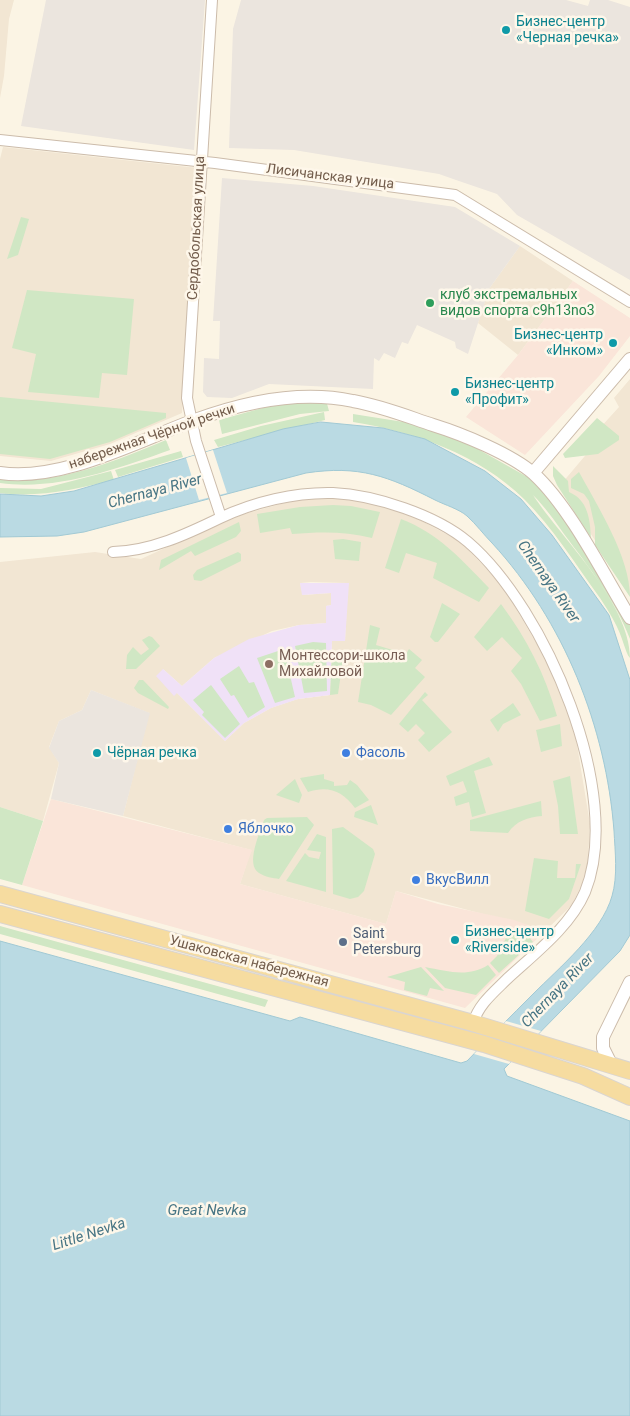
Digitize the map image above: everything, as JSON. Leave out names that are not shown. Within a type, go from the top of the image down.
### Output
[{"type":"main road","name":"Ушаковская набережная","points":[[0,894],[473,1023],[630,1071]]},
{"type":"main road","name":"Ушаковская набережная","points":[[0,914],[484,1044],[583,1076],[630,1097]]},
{"type":"street","name":"Сердобольская улица","points":[[212,0],[187,397],[200,454],[221,518]]},
{"type":"street","name":"Лисичанская улица","points":[[0,140],[201,161],[455,195],[630,302]]},
{"type":"street","points":[[533,473],[630,359]]},
{"type":"street","name":"набережная Чёрной речки","points":[[0,473],[34,473],[84,462],[120,450],[192,421],[233,408],[290,398],[325,397],[351,400],[405,414],[461,434],[533,473],[551,492],[577,530],[630,618]]},
{"type":"street","points":[[114,552],[141,550],[256,505],[311,493],[352,494],[402,508],[433,520],[467,541],[507,584],[528,615],[544,644],[579,732],[594,798],[595,853],[584,892],[571,916],[487,998],[473,1023]]},
{"type":"street","points":[[611,1064],[603,1048],[603,1037],[630,982]]},
{"type":"shaded area","points":[[0,0],[14,0],[9,19],[0,98]]},
{"type":"shaded area","points":[[46,0],[205,0],[194,150],[21,126]]},
{"type":"shaded area","points":[[241,0],[566,0],[588,6],[590,0],[608,0],[630,7],[630,280],[517,215],[497,194],[439,174],[294,150],[229,148],[233,29]]},
{"type":"shaded area","points":[[3,147],[198,168],[182,413],[110,444],[51,461],[0,456],[0,159]]},
{"type":"shaded area","points":[[222,178],[313,186],[455,207],[520,246],[489,289],[468,354],[456,348],[455,342],[417,325],[408,344],[402,342],[395,358],[384,353],[379,361],[374,358],[373,389],[269,384],[232,398],[207,397],[203,392],[204,358],[219,359],[220,321],[213,321]]},
{"type":"shaded area","points":[[520,246],[573,281],[518,355],[478,323],[489,289]]},
{"type":"shaded area","name":"Бизнес-центр «Инком»","points":[[573,281],[630,318],[630,336],[599,376],[525,455],[466,417],[518,355]]},
{"type":"shaded area","points":[[630,379],[630,595],[589,531],[562,483],[601,437],[599,429],[619,407],[614,398]]},
{"type":"shaded area","points":[[310,496],[376,503],[422,521],[461,542],[504,588],[549,665],[575,733],[590,824],[588,861],[582,884],[572,905],[542,934],[536,928],[396,891],[386,924],[240,884],[251,850],[123,816],[149,713],[91,690],[82,710],[59,721],[49,747],[59,763],[43,821],[0,807],[0,562],[95,552],[141,559],[233,517]],"holes":[[[300,583],[348,583],[345,641],[332,640],[330,695],[298,699],[271,708],[244,723],[225,741],[176,692],[163,669],[182,686],[214,658],[272,631],[299,625],[326,623],[326,606],[331,605],[331,593],[303,595]]]},
{"type":"shaded area","name":"Монтессори-школа Михайловой","points":[[300,583],[349,583],[345,641],[332,641],[330,695],[298,699],[271,708],[244,723],[225,741],[177,693],[174,696],[156,676],[163,669],[182,686],[214,658],[249,639],[299,625],[326,623],[326,606],[331,605],[331,593],[302,595]]},
{"type":"shaded area","points":[[91,690],[150,713],[123,816],[51,799],[59,763],[49,748],[59,721],[82,710]]},
{"type":"shaded area","points":[[51,799],[252,850],[240,884],[386,924],[396,891],[438,904],[514,920],[536,928],[542,934],[465,1008],[22,885]]},
{"type":"green space","points":[[21,217],[29,219],[18,255],[7,259]]},
{"type":"green space","points":[[27,290],[134,299],[127,375],[102,373],[99,398],[28,392],[36,354],[12,348]]},
{"type":"green space","points":[[0,397],[166,413],[166,418],[110,442],[50,459],[0,454]]},
{"type":"green space","points":[[326,400],[329,411],[300,414],[222,434],[219,420],[277,404]]},
{"type":"green space","points":[[324,412],[325,420],[218,447],[214,440],[261,426]]},
{"type":"green space","points":[[353,414],[410,423],[460,439],[531,479],[558,509],[630,623],[630,639],[617,611],[607,594],[619,616],[627,637],[630,658],[611,615],[600,598],[535,510],[506,483],[487,469],[444,447],[399,432],[353,422]],"holes":[[[533,495],[553,519],[592,571],[607,593],[592,572]]]},
{"type":"green space","points":[[597,418],[619,436],[619,440],[598,454],[565,458],[563,454]]},
{"type":"green space","points":[[166,440],[170,450],[86,477],[43,484],[21,485],[0,483],[0,479],[43,479],[85,470]]},
{"type":"green space","points":[[181,451],[183,457],[118,477],[115,470]]},
{"type":"green space","points":[[553,466],[568,481],[569,492],[575,495],[584,505],[589,517],[591,538],[557,485],[553,476]]},
{"type":"green space","points":[[111,471],[114,480],[72,489],[29,494],[0,493],[0,488],[41,489]]},
{"type":"green space","points":[[579,472],[619,549],[629,582],[630,597],[595,545],[595,527],[589,501],[584,494],[571,488],[571,479]]},
{"type":"green space","points":[[351,506],[380,512],[372,538],[332,533],[292,534],[290,528],[260,533],[257,514],[300,507]]},
{"type":"green space","points":[[401,519],[427,532],[449,548],[489,588],[479,602],[433,578],[437,563],[406,553],[399,573],[385,568]]},
{"type":"green space","points":[[239,522],[241,531],[236,537],[195,556],[191,551],[159,570],[161,560]]},
{"type":"green space","points":[[343,539],[361,542],[359,561],[335,559],[333,540]]},
{"type":"green space","points":[[238,552],[241,554],[241,561],[201,581],[194,580],[193,575],[197,570]]},
{"type":"green space","points":[[442,603],[460,614],[438,642],[435,642],[430,637]]},
{"type":"green space","points":[[501,604],[519,630],[534,657],[547,686],[557,716],[540,721],[521,684],[511,671],[522,658],[502,637],[487,651],[474,637]]},
{"type":"green space","points":[[370,625],[380,628],[376,645],[406,654],[409,649],[422,660],[415,668],[425,677],[391,715],[371,705],[358,702]]},
{"type":"green space","points":[[149,636],[160,646],[136,669],[126,669],[127,655],[133,647],[141,655],[149,649],[142,640]]},
{"type":"green space","points":[[313,642],[326,643],[327,691],[304,693],[295,646]]},
{"type":"green space","points":[[284,649],[295,697],[275,703],[257,658]]},
{"type":"green space","points":[[344,653],[338,694],[330,695],[332,654]]},
{"type":"green space","points":[[239,666],[249,683],[254,682],[265,707],[248,718],[234,695],[231,696],[220,679]]},
{"type":"green space","points":[[139,680],[143,680],[169,707],[168,709],[138,693],[134,688]]},
{"type":"green space","points":[[211,685],[240,724],[225,738],[202,715],[204,712],[193,700]]},
{"type":"green space","points":[[425,692],[428,695],[422,700],[452,732],[429,752],[418,740],[425,733],[416,724],[408,732],[399,724]]},
{"type":"green space","points":[[513,703],[521,715],[503,724],[498,732],[490,720]]},
{"type":"green space","points":[[560,724],[562,746],[541,752],[536,730]]},
{"type":"green space","points":[[489,757],[493,765],[474,771],[486,813],[472,817],[469,802],[456,806],[454,797],[467,792],[463,781],[450,786],[446,776]]},
{"type":"green space","points":[[324,774],[324,779],[334,782],[334,786],[347,785],[350,780],[357,785],[369,800],[355,808],[345,797],[334,791],[322,789],[308,792],[300,778]]},
{"type":"green space","points":[[570,776],[578,834],[560,834],[558,806],[553,781]]},
{"type":"green space","points":[[295,779],[302,795],[299,803],[276,795]]},
{"type":"green space","points":[[541,801],[542,816],[523,820],[508,833],[470,831],[470,820]]},
{"type":"green space","points":[[371,805],[378,825],[354,817],[355,812]]},
{"type":"green space","points":[[0,807],[43,821],[22,885],[0,879]]},
{"type":"green space","points":[[307,817],[314,825],[279,879],[259,873],[255,869],[253,856],[264,820],[267,818]]},
{"type":"green space","points":[[343,827],[373,849],[375,854],[364,891],[358,897],[350,899],[333,894],[332,829]]},
{"type":"green space","points":[[317,834],[326,837],[326,892],[286,881],[305,853],[309,857],[319,859],[321,852],[307,850]]},
{"type":"green space","points":[[534,858],[558,861],[557,878],[575,878],[576,864],[581,864],[569,899],[549,919],[525,911]]},
{"type":"green space","points":[[0,926],[268,1000],[265,1007],[0,934]]},
{"type":"green space","points":[[509,932],[528,936],[533,942],[499,973],[490,963],[497,956]]},
{"type":"green space","points":[[488,965],[496,975],[476,995],[445,988],[425,967],[449,972],[465,972]]},
{"type":"green space","points":[[421,967],[444,991],[430,988],[427,996],[404,990],[405,982],[387,977]]},
{"type":"water","name":"Great Nevka","points":[[321,422],[383,428],[425,439],[485,471],[521,499],[552,535],[609,615],[630,680],[630,935],[620,951],[504,1069],[507,1076],[630,1121],[630,1416],[0,1416],[0,941],[290,1021],[300,1017],[461,1063],[467,1061],[578,949],[599,923],[612,896],[616,864],[609,792],[602,753],[577,677],[560,641],[540,606],[518,574],[474,522],[460,511],[388,479],[373,474],[342,470],[306,473],[84,532],[57,536],[0,537],[0,494],[41,496],[74,491],[283,429]]},
{"type":"pier","points":[[213,450],[227,493],[199,500],[186,458]]},
{"type":"pier","points":[[506,1021],[541,1031],[509,1064],[474,1054]]},
{"type":"place","name":"Бизнес-центр «Черная речка»","points":[[506,30]]},
{"type":"place","name":"клуб экстремальных видов спорта c9h13no3","points":[[430,303]]},
{"type":"place","name":"Бизнес-центр «Инком»","points":[[613,343]]},
{"type":"place","name":"Бизнес-центр «Профит»","points":[[455,392]]},
{"type":"place","name":"Монтессори-школа Михайловой","points":[[269,664]]},
{"type":"place","name":"Чёрная речка","points":[[97,753]]},
{"type":"place","name":"Фасоль","points":[[346,753]]},
{"type":"place","name":"Яблочко","points":[[228,829]]},
{"type":"place","name":"ВкусВилл","points":[[416,880]]},
{"type":"place","name":"Бизнес-центр «Riverside»","points":[[455,940]]},
{"type":"place","name":"Saint Petersburg","points":[[343,942]]},
{"type":"water label","name":"Chernaya River","points":[[155,492]]},
{"type":"water label","name":"Chernaya River","points":[[548,582]]},
{"type":"water label","name":"Chernaya River","points":[[558,991]]},
{"type":"water label","name":"Little Nevka","points":[[89,1235]]}]
